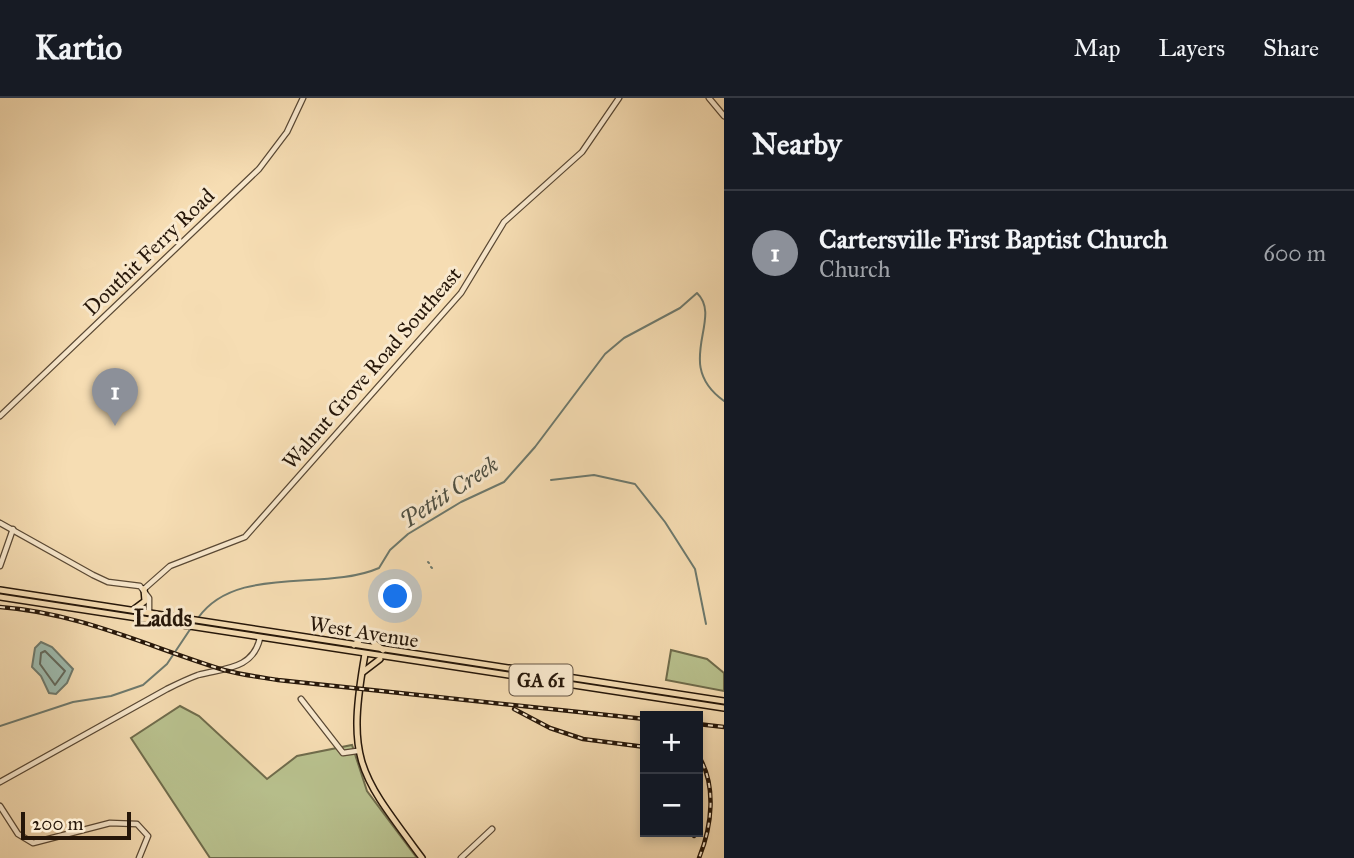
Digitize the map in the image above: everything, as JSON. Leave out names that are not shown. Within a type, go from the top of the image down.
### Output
[{"type":"main road","name":"West Avenue","points":[[1,589],[350,645],[366,651],[721,704]]},
{"type":"main road","points":[[132,611],[145,601],[144,589]]},
{"type":"main road","name":"West Avenue","points":[[0,597],[348,652],[366,651]]},
{"type":"main road","points":[[350,645],[361,641],[369,633],[385,654],[362,672]]},
{"type":"main road","points":[[366,651],[355,716],[357,751],[372,790],[422,858]]},
{"type":"main road","points":[[348,652],[359,662],[362,672]]},
{"type":"street","name":"Douthit Ferry Road","points":[[0,416],[259,169],[287,132],[303,98]]},
{"type":"street","name":"Walnut Grove Road Southeast","points":[[144,589],[170,566],[244,537],[461,293],[504,222],[582,152],[619,98]]},
{"type":"street","points":[[709,98],[724,116]]},
{"type":"street","points":[[0,523],[108,582],[135,584],[144,589],[150,602],[148,621]]},
{"type":"street","points":[[0,566],[13,529]]},
{"type":"street","points":[[0,782],[167,689],[196,676],[225,671],[242,663],[254,654],[260,638]]},
{"type":"street","points":[[302,699],[343,753],[357,751]]},
{"type":"street","points":[[0,806],[18,834],[29,842],[41,842],[110,823],[137,824],[148,836],[139,858]]},
{"type":"street","points":[[461,858],[492,829]]},
{"type":"green space","points":[[671,650],[707,659],[724,673],[724,691],[666,680]]},
{"type":"green space","points":[[180,706],[199,716],[267,779],[297,756],[352,745],[367,791],[417,858],[210,858],[131,738]]},
{"type":"water","points":[[41,642],[52,647],[73,669],[67,683],[56,694],[49,693],[41,676],[32,667],[35,648]]},
{"type":"waterway","name":"Pettit Creek","points":[[198,618],[214,601],[235,591],[257,585],[357,575],[379,568],[390,550],[408,534],[461,502],[504,482],[535,447],[605,354],[624,338],[680,308],[697,293],[704,304],[705,316],[700,357],[702,372],[709,387],[724,401]]},
{"type":"waterway","points":[[551,480],[594,475],[635,484],[665,522],[695,569],[706,624]]},
{"type":"waterway","name":"Pettit Creek","points":[[0,726],[73,702],[111,696],[143,685],[167,664],[191,628]]},
{"type":"railway","points":[[0,607],[58,616],[114,632],[224,670],[251,676],[640,718]]},
{"type":"railway","points":[[514,709],[550,728],[583,739],[640,746]]},
{"type":"railway","points":[[703,725],[724,727]]},
{"type":"railway","points":[[699,858],[707,833],[710,806],[708,779],[703,765]]},
{"type":"place","name":"Cartersville First Baptist Church","points":[[115,426]]},
{"type":"district","name":"Ladds","points":[[163,618]]}]
